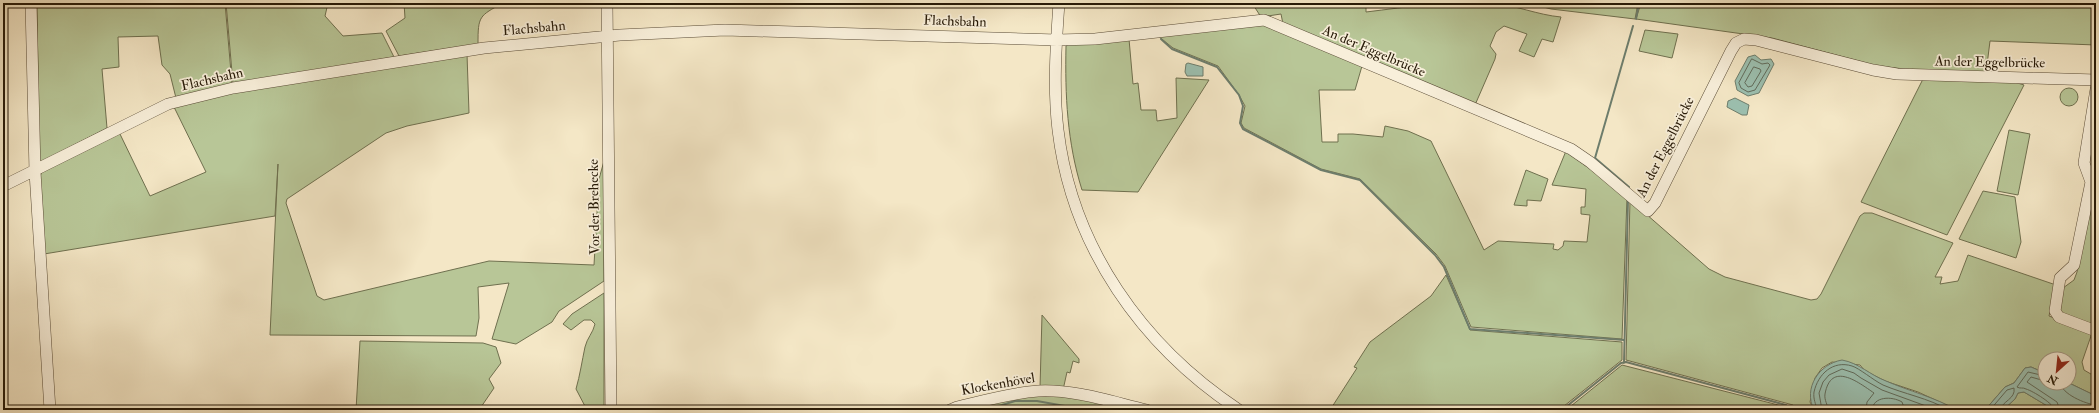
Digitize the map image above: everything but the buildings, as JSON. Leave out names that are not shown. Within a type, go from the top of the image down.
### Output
[{"type":"street","points":[[31,3],[35,172],[50,410]]},
{"type":"street","name":"Vor der Brehecke","points":[[607,3],[611,410]]},
{"type":"street","points":[[1059,3],[1055,70],[1058,130],[1064,164],[1080,218],[1101,265],[1121,297],[1151,335],[1196,378],[1234,409]]},
{"type":"street","name":"An der Eggelbrücke","points":[[1057,40],[1095,40],[1264,20],[1570,149],[1590,162],[1648,211],[1655,203],[1731,51],[1736,43],[1744,39],[1772,43],[1873,70],[1897,74],[2096,80]]},
{"type":"street","name":"Flachsbahn","points":[[3,186],[35,172],[168,104],[233,88],[484,48],[607,36],[725,30],[1057,40]]},
{"type":"street","points":[[2096,89],[2084,163],[2091,182],[2074,266],[2060,278],[2055,311],[2059,317],[2096,331]]},
{"type":"street","name":"Klockenhövel","points":[[950,410],[957,407],[1013,395],[1039,391],[1066,392],[1147,410]]},
{"type":"shaded area","points":[[1476,2],[1509,6],[1561,17],[1553,42],[1542,39],[1534,57],[1519,51],[1527,34],[1504,26],[1496,32],[1490,46],[1496,54],[1495,59],[1475,105],[1283,24],[1281,14],[1261,17],[1252,3],[1366,3],[1366,12],[1445,3]]},
{"type":"shaded area","points":[[37,3],[225,3],[232,84],[176,98],[170,74],[162,65],[158,36],[118,37],[119,67],[102,69],[107,128],[39,163]]},
{"type":"shaded area","points":[[226,3],[328,3],[325,16],[343,36],[382,33],[394,57],[233,84]]},
{"type":"shaded area","points":[[404,3],[503,3],[489,11],[482,18],[479,28],[478,44],[399,56],[386,31],[405,18]]},
{"type":"shaded area","points":[[1528,3],[1638,3],[1635,19],[1551,9]]},
{"type":"shaded area","points":[[1641,3],[2096,3],[2096,45],[1990,41],[1986,73],[1923,71],[1877,66],[1772,38],[1636,19]]},
{"type":"shaded area","points":[[1262,24],[1362,66],[1355,90],[1319,90],[1322,142],[1338,142],[1338,134],[1383,137],[1385,126],[1408,131],[1431,141],[1484,250],[1498,241],[1554,244],[1553,249],[1558,250],[1563,246],[1564,241],[1587,242],[1590,215],[1581,214],[1581,207],[1585,207],[1586,189],[1552,185],[1566,151],[1627,197],[1622,339],[1471,327],[1445,266],[1436,254],[1360,179],[1321,169],[1244,128],[1241,123],[1245,106],[1218,66],[1173,48],[1158,36]]},
{"type":"shaded area","points":[[1645,30],[1678,34],[1672,58],[1639,51]]},
{"type":"shaded area","points":[[1129,39],[1133,84],[1138,83],[1141,110],[1156,110],[1157,121],[1177,118],[1176,78],[1209,80],[1138,192],[1082,190],[1073,154],[1068,118],[1066,46],[1069,44]]},
{"type":"shaded area","points":[[467,54],[469,113],[407,126],[386,133],[287,199],[286,203],[317,296],[324,300],[489,261],[594,265],[599,179],[604,161],[604,281],[559,311],[552,322],[516,344],[492,339],[509,283],[478,287],[479,318],[476,336],[270,335],[278,164],[275,216],[44,254],[39,178],[42,172],[119,132],[150,196],[206,172],[174,107],[236,92]]},
{"type":"shaded area","points":[[1923,79],[2011,81],[2024,85],[1947,235],[1861,202]]},
{"type":"shaded area","points":[[2069,88],[2075,91],[2078,97],[2075,103],[2069,106],[2063,103],[2060,97],[2063,91]]},
{"type":"shaded area","points":[[2009,130],[2030,134],[2018,195],[1997,191]]},
{"type":"shaded area","points":[[1526,170],[1548,179],[1541,201],[1527,200],[1527,206],[1514,205]]},
{"type":"shaded area","points":[[2096,171],[2096,327],[2060,312],[2063,288],[2074,280],[2077,272]]},
{"type":"shaded area","points":[[1983,191],[2015,197],[2021,242],[2016,258],[1959,239]]},
{"type":"shaded area","points":[[1630,200],[1709,269],[1725,277],[1811,300],[1817,299],[1821,294],[1860,216],[1864,213],[1872,213],[1953,243],[1935,277],[1942,277],[1940,284],[1958,281],[1968,255],[2056,285],[2049,316],[2092,333],[2082,362],[2084,370],[2096,377],[2096,396],[2077,387],[2077,351],[2037,351],[2037,370],[2031,367],[2025,368],[2014,383],[2005,387],[1985,410],[1957,410],[1918,392],[1885,381],[1865,371],[1860,365],[1832,362],[1822,368],[1815,378],[1810,402],[1814,410],[1794,410],[1793,405],[1626,360]]},
{"type":"shaded area","points":[[1446,275],[1470,330],[1622,342],[1622,360],[1559,410],[1330,410],[1357,368],[1354,367],[1370,342],[1431,296]]},
{"type":"shaded area","points":[[604,293],[604,410],[587,410],[576,389],[586,344],[595,324],[591,320],[584,320],[571,330],[563,324],[572,314]]},
{"type":"shaded area","points":[[1042,315],[1079,359],[1079,363],[1073,361],[1070,373],[1067,372],[1063,390],[1040,388]]},
{"type":"shaded area","points":[[360,341],[483,343],[496,347],[501,363],[489,379],[494,388],[479,410],[356,410]]},
{"type":"shaded area","points":[[1622,365],[1790,408],[1790,410],[1566,410]]},
{"type":"shaded area","points":[[2024,392],[2054,410],[2003,410],[2015,399],[2018,393]]},
{"type":"shaded area","points":[[1066,395],[1126,410],[959,410],[1017,397]]},
{"type":"water","points":[[1755,55],[1761,60],[1771,59],[1774,64],[1759,93],[1748,96],[1737,90],[1735,81],[1748,57]]},
{"type":"water","points":[[1188,63],[1203,67],[1203,76],[1187,76],[1185,72],[1186,64]]},
{"type":"water","points":[[1735,98],[1749,105],[1747,115],[1742,115],[1727,107],[1728,101]]},
{"type":"water","points":[[1842,360],[1854,364],[1895,385],[1939,401],[1957,410],[1900,410],[1891,407],[1879,410],[1814,410],[1810,393],[1815,378],[1826,366]]},
{"type":"water","points":[[2031,367],[2037,370],[2037,391],[2077,391],[2077,387],[2096,396],[2096,410],[2054,410],[2024,392],[2018,393],[2015,399],[2003,410],[1985,410],[2005,387],[2014,383],[2025,368]]},
{"type":"waterway","points":[[1636,19],[1639,3]]},
{"type":"waterway","points":[[1629,187],[1595,158],[1633,26]]},
{"type":"waterway","points":[[1161,39],[1172,49],[1217,67],[1239,95],[1243,106],[1240,123],[1243,129],[1321,170],[1360,180],[1435,255],[1444,267],[1470,329],[1624,340]]},
{"type":"waterway","points":[[1624,363],[1628,200]]},
{"type":"waterway","points":[[1562,410],[1621,363],[1626,362],[1786,405],[1791,410]]},
{"type":"waterway","points":[[986,410],[1015,401],[1037,401],[1087,410]]}]
